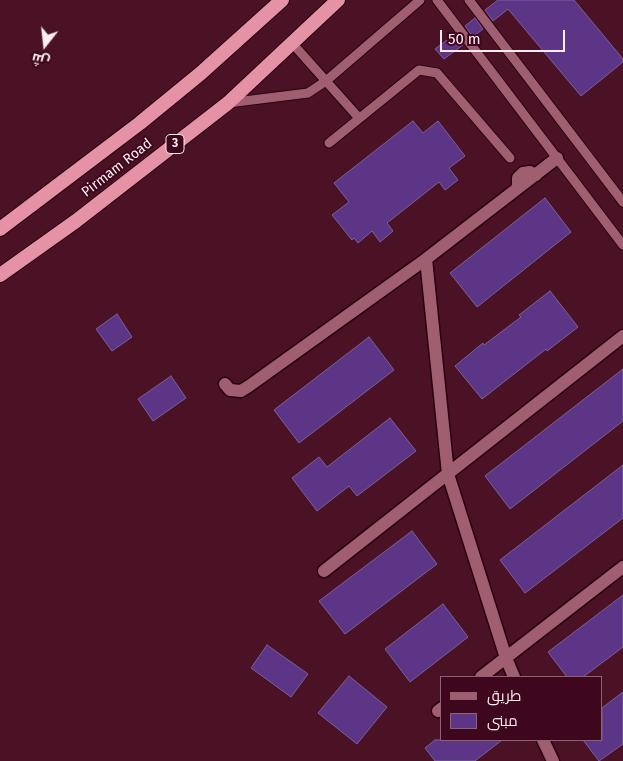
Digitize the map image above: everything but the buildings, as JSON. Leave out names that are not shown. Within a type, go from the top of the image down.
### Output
[{"type":"highway","name":"Pirmam Road","points":[[0,229],[140,123],[202,73],[282,0]]},
{"type":"highway","name":"Pirmam Road","points":[[0,275],[76,221],[228,103],[338,0]]},
{"type":"street","points":[[224,384],[230,390],[241,391],[426,259],[558,158]]},
{"type":"street","points":[[426,259],[448,474],[506,658],[514,676]]},
{"type":"street","points":[[324,571],[623,336]]},
{"type":"street","points":[[482,676],[623,567]]},
{"type":"street","points":[[543,741],[553,761]]},
{"type":"lane","points":[[228,103],[308,93],[326,81],[420,0]]},
{"type":"lane","points":[[437,0],[623,245]]},
{"type":"lane","points":[[469,0],[623,202]]},
{"type":"lane","points":[[292,43],[359,118]]},
{"type":"lane","points":[[329,143],[420,70],[437,73],[510,158]]}]
